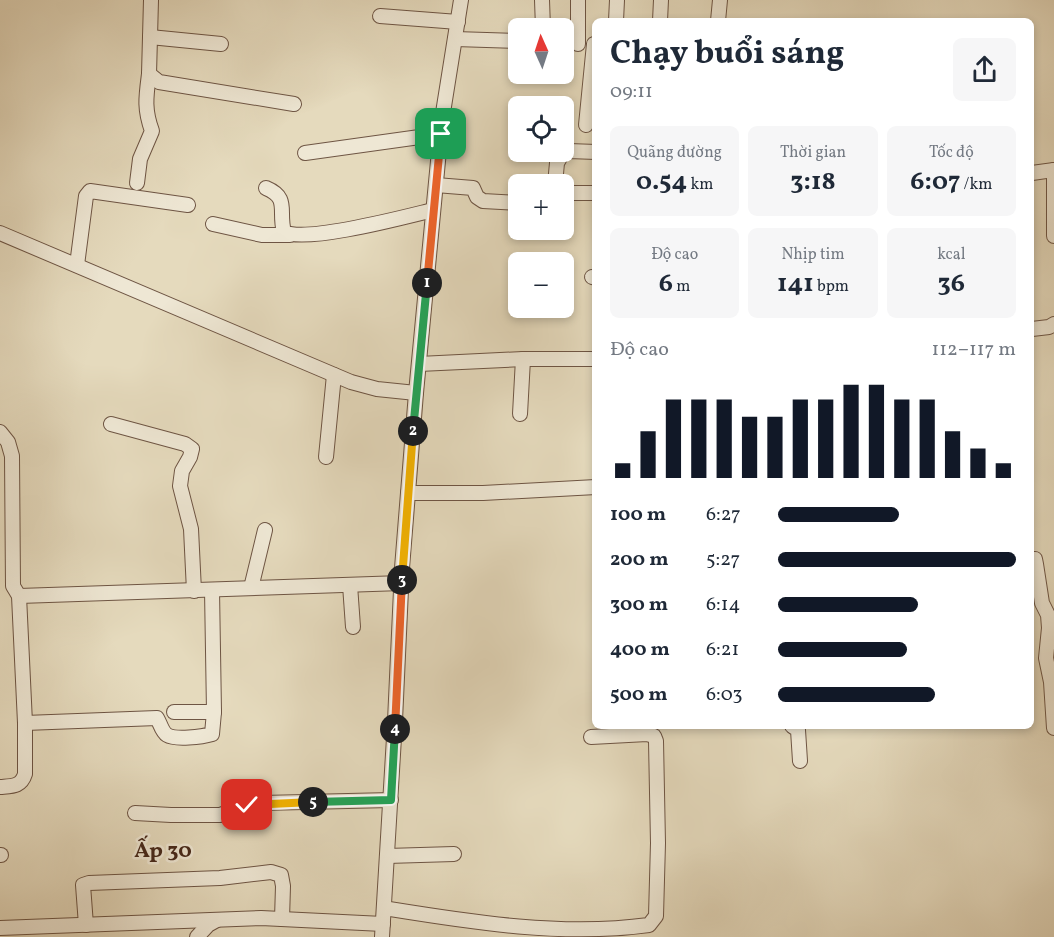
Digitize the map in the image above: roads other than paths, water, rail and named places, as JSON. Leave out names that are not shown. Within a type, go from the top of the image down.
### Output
[{"type":"street","points":[[137,183],[140,159],[152,131],[146,116],[145,102],[149,74],[151,0]]},
{"type":"street","points":[[0,928],[49,932],[86,925],[111,930],[217,920],[282,920],[382,930],[402,583],[416,393],[441,134],[461,0]]},
{"type":"street","points":[[542,0],[543,18]]},
{"type":"street","points":[[578,0],[578,44]]},
{"type":"street","points":[[616,18],[617,0]]},
{"type":"street","points":[[660,18],[661,0]]},
{"type":"street","points":[[718,18],[720,0]]},
{"type":"street","points":[[380,16],[458,22]]},
{"type":"street","points":[[150,37],[221,44]]},
{"type":"street","points":[[455,39],[508,41]]},
{"type":"street","points":[[574,44],[592,44]]},
{"type":"street","points":[[585,125],[592,68]]},
{"type":"street","points":[[149,74],[159,82],[294,104]]},
{"type":"street","points":[[305,153],[441,134]]},
{"type":"street","points":[[556,174],[557,163],[562,154],[569,151],[592,152]]},
{"type":"street","points":[[1034,173],[1054,170],[1054,236]]},
{"type":"street","points":[[436,185],[473,188],[477,197],[483,201],[508,203]]},
{"type":"street","points":[[266,188],[277,193],[280,198],[282,225],[284,232],[290,235]]},
{"type":"street","points":[[77,266],[86,196],[89,192],[188,205]]},
{"type":"street","points":[[574,193],[592,193]]},
{"type":"street","points":[[213,224],[274,237],[316,234],[433,210]]},
{"type":"street","points":[[0,233],[351,382],[416,393]]},
{"type":"street","points":[[1034,329],[1054,324]]},
{"type":"street","points":[[419,364],[523,359],[592,359]]},
{"type":"street","points":[[520,414],[523,359]]},
{"type":"street","points":[[326,457],[334,375]]},
{"type":"street","points":[[111,424],[185,444],[192,450],[182,471],[180,486],[190,530],[194,591]]},
{"type":"street","points":[[0,432],[8,442],[12,456],[13,586],[19,596],[26,774],[23,781],[16,786],[0,787]]},
{"type":"street","points":[[408,494],[592,487]]},
{"type":"street","points":[[251,588],[265,530]]},
{"type":"street","points":[[1034,560],[1042,603],[1048,615],[1051,639],[1046,658],[1051,682],[1054,728]]},
{"type":"street","points":[[19,596],[402,583]]},
{"type":"street","points":[[350,585],[353,627]]},
{"type":"street","points":[[25,723],[157,718],[164,732],[169,736],[212,735],[214,712],[212,590]]},
{"type":"street","points":[[174,712],[214,712]]},
{"type":"street","points":[[796,729],[800,761]]},
{"type":"street","points":[[384,908],[509,931],[550,933],[649,925],[656,916],[658,843],[655,738],[647,734],[591,737]]},
{"type":"street","points":[[135,813],[220,815],[247,805],[262,803],[391,800]]},
{"type":"street","points":[[387,856],[454,854]]},
{"type":"street","points":[[86,925],[83,885],[89,883],[220,878],[271,872],[281,876],[282,920]]},
{"type":"street","points":[[197,937],[208,925],[217,920]]},
{"type":"district","name":"Ấp 30","points":[[163,851]]}]
